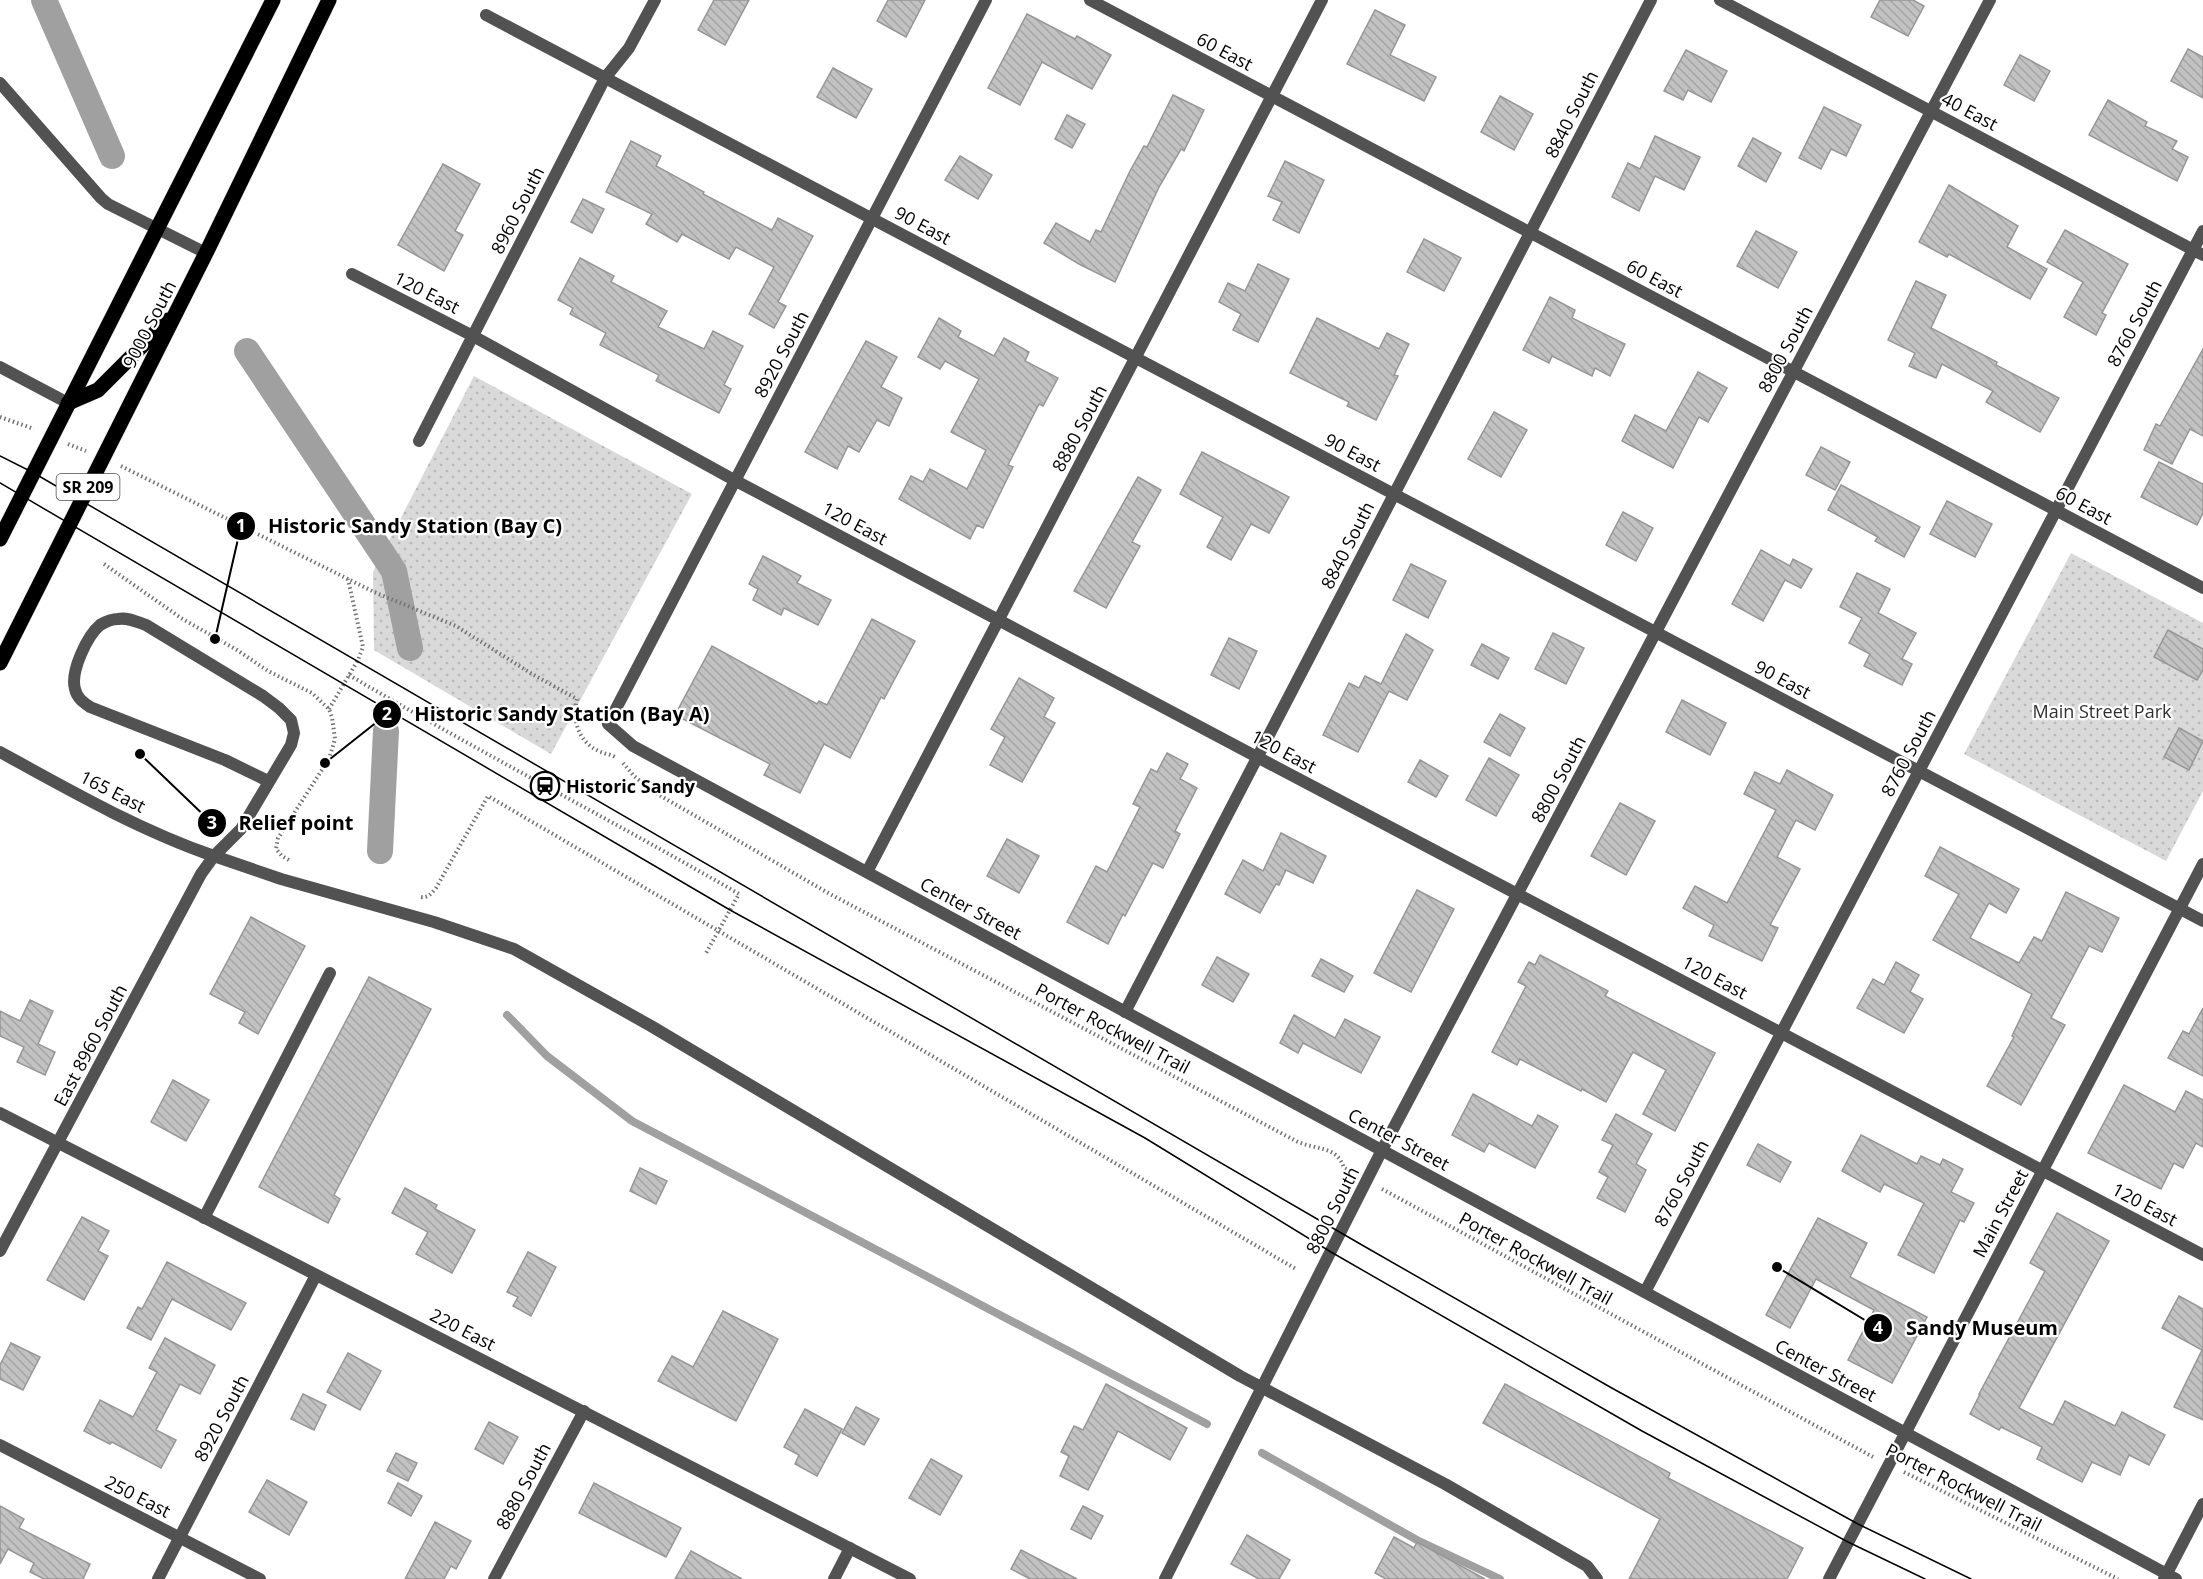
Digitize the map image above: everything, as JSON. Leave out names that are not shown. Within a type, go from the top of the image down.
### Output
[{"type":"main road","name":"9000 South","points":[[0,539],[273,0]]},
{"type":"main road","name":"9000 South","points":[[0,663],[206,253],[326,5]]},
{"type":"main road","points":[[68,403],[98,390],[177,311]]},
{"type":"street","name":"8960 South","points":[[419,441],[605,78],[630,48],[655,0]]},
{"type":"street","name":"8920 South","points":[[608,724],[987,0]]},
{"type":"street","name":"60 East","points":[[1090,0],[2203,588]]},
{"type":"street","name":"8880 South","points":[[867,872],[1322,0]]},
{"type":"street","name":"8840 South","points":[[1125,1012],[1651,0]]},
{"type":"street","name":"40 East","points":[[1720,0],[2198,252]]},
{"type":"street","name":"8800 South","points":[[1165,1579],[1382,1150],[1990,0]]},
{"type":"street","name":"90 East","points":[[486,15],[2203,921]]},
{"type":"street","points":[[0,83],[108,204],[206,253]]},
{"type":"street","name":"8760 South","points":[[1644,1292],[2056,510],[2198,252],[2203,231]]},
{"type":"street","name":"120 East","points":[[352,274],[473,336],[736,480],[1257,758],[1518,893],[2203,1255]]},
{"type":"street","points":[[0,367],[68,403]]},
{"type":"street","name":"East 8960 South","points":[[0,1251],[201,874],[214,856],[241,828],[291,745],[294,732],[291,720],[279,708],[194,654],[134,620],[120,618],[110,620],[101,625],[92,635],[78,659],[74,676],[74,688],[79,698],[90,707],[225,760],[268,781]]},
{"type":"street","name":"Center Street","points":[[608,724],[633,746],[2169,1577]]},
{"type":"street","name":"165 East","points":[[0,752],[115,814],[181,845],[281,879],[434,922],[514,949],[651,1026],[1262,1388],[1445,1484],[1587,1566],[1597,1579]]},
{"type":"street","name":"Main Street","points":[[1829,1579],[2203,864]]},
{"type":"street","points":[[204,1218],[330,973]]},
{"type":"street","name":"220 East","points":[[0,1113],[910,1579]]},
{"type":"street","name":"8920 South","points":[[158,1579],[316,1275]]},
{"type":"street","name":"8880 South","points":[[494,1579],[584,1411]]},
{"type":"street","name":"250 East","points":[[0,1445],[260,1579]]},
{"type":"street","points":[[2169,1577],[2203,1504]]},
{"type":"street","points":[[834,1579],[850,1548]]},
{"type":"path","name":"Porter Rockwell Trail","points":[[0,417],[103,458],[374,592],[456,626],[532,674],[577,699],[575,720],[584,740],[601,752],[620,760],[634,776],[654,792],[830,894],[1304,1145],[1330,1150],[1341,1160],[1344,1168],[1367,1181],[1889,1464],[2118,1579]]},
{"type":"path","points":[[104,564],[181,618],[237,650],[268,671],[312,693],[329,709],[335,729],[334,748],[276,844],[276,849],[282,856],[298,863]]},
{"type":"path","points":[[329,709],[363,647],[348,578]]},
{"type":"path","points":[[349,675],[412,713],[739,894],[705,955]]},
{"type":"path","points":[[418,897],[426,898],[436,888],[488,796],[1296,1269]]},
{"type":"green space","points":[[474,376],[692,494],[551,754],[374,650],[373,572]]},
{"type":"green space","name":"Main Street Park","points":[[2071,553],[2203,623],[2203,791],[2166,861],[1964,754]]},
{"type":"building","points":[[714,0],[749,0],[725,45],[698,30]]},
{"type":"building","points":[[888,0],[925,0],[906,37],[877,21]]},
{"type":"building","points":[[1880,0],[1913,0],[1924,6],[1908,36],[1871,17]]},
{"type":"building","points":[[1375,10],[1405,25],[1390,55],[1436,77],[1424,101],[1347,64]]},
{"type":"building","points":[[1027,14],[1075,39],[1077,36],[1111,55],[1092,89],[1042,62],[1020,105],[988,88]]},
{"type":"building","points":[[2188,49],[2203,57],[2203,98],[2171,81]]},
{"type":"building","points":[[1686,50],[1727,71],[1711,102],[1688,90],[1683,100],[1664,91]]},
{"type":"building","points":[[2020,55],[2050,71],[2034,101],[2004,85]]},
{"type":"building","points":[[833,68],[872,89],[856,118],[817,97]]},
{"type":"building","points":[[1173,95],[1204,110],[1184,151],[1181,149],[1159,187],[1115,282],[1044,243],[1056,223],[1090,242],[1096,230],[1101,232],[1130,171],[1144,146],[1147,147]]},
{"type":"building","points":[[1500,96],[1533,114],[1514,150],[1481,132]]},
{"type":"building","points":[[2108,100],[2147,122],[2145,126],[2177,141],[2172,149],[2188,157],[2177,181],[2089,135]]},
{"type":"building","points":[[1824,107],[1861,125],[1846,156],[1831,149],[1821,169],[1799,158]]},
{"type":"building","points":[[1067,115],[1085,124],[1072,148],[1055,139]]},
{"type":"building","points":[[1655,136],[1700,157],[1684,190],[1655,176],[1639,211],[1612,197],[1628,163],[1640,169]]},
{"type":"building","points":[[1753,138],[1781,153],[1766,182],[1738,166]]},
{"type":"building","points":[[631,141],[661,156],[656,166],[704,192],[703,194],[772,230],[778,218],[813,236],[778,302],[786,306],[774,328],[749,314],[774,267],[736,247],[729,259],[682,234],[677,242],[646,224],[652,214],[606,192]]},
{"type":"building","points":[[960,156],[992,175],[978,199],[945,180]]},
{"type":"building","points":[[1285,161],[1324,180],[1299,233],[1273,220],[1282,202],[1268,196]]},
{"type":"building","points":[[443,164],[480,184],[455,231],[463,235],[444,271],[398,245]]},
{"type":"building","points":[[1949,185],[2018,226],[2007,247],[2047,269],[2030,299],[1949,254],[1947,257],[1919,242]]},
{"type":"building","points":[[583,199],[604,209],[592,233],[571,222]]},
{"type":"building","points":[[2065,230],[2128,264],[2102,313],[2106,315],[2096,335],[2064,317],[2083,282],[2047,262]]},
{"type":"building","points":[[1756,231],[1797,252],[1778,288],[1737,266]]},
{"type":"building","points":[[1424,239],[1461,258],[1444,291],[1407,272]]},
{"type":"building","points":[[580,258],[614,276],[611,282],[667,311],[658,327],[704,349],[713,331],[743,346],[724,385],[731,389],[719,413],[656,381],[659,375],[600,345],[606,333],[570,314],[573,308],[558,300]]},
{"type":"building","points":[[1258,264],[1289,279],[1258,342],[1233,330],[1241,314],[1219,302],[1228,283],[1245,291]]},
{"type":"building","points":[[1916,281],[1946,295],[1931,328],[1997,362],[1996,365],[2059,398],[2040,432],[1986,402],[1993,391],[1942,364],[1936,378],[1909,366],[1915,353],[1888,340]]},
{"type":"building","points":[[1550,297],[1575,310],[1572,318],[1625,344],[1610,376],[1595,368],[1592,376],[1552,356],[1549,363],[1523,350]]},
{"type":"building","points":[[939,318],[961,331],[958,337],[994,356],[1004,338],[1029,352],[1025,361],[1058,378],[1043,406],[1039,404],[1008,465],[1013,467],[983,528],[977,525],[970,539],[899,499],[911,476],[923,482],[930,469],[967,489],[986,450],[951,432],[979,379],[945,361],[940,369],[918,357]]},
{"type":"building","points":[[1317,318],[1379,349],[1387,333],[1409,344],[1394,375],[1398,376],[1376,420],[1347,406],[1349,402],[1290,373]]},
{"type":"building","points":[[866,341],[897,357],[881,387],[902,398],[889,426],[877,420],[859,452],[848,446],[837,469],[805,452]]},
{"type":"building","points":[[2203,349],[2203,436],[2190,429],[2172,464],[2144,450],[2156,424],[2160,426]]},
{"type":"building","points":[[1698,372],[1727,388],[1708,422],[1699,417],[1673,468],[1622,441],[1635,415],[1666,431]]},
{"type":"building","points":[[1494,412],[1527,430],[1501,477],[1468,459]]},
{"type":"building","points":[[1821,447],[1850,462],[1835,490],[1806,475]]},
{"type":"building","points":[[1202,452],[1289,497],[1269,533],[1251,524],[1231,560],[1207,547],[1223,517],[1180,494]]},
{"type":"building","points":[[2159,462],[2203,484],[2203,513],[2197,525],[2141,497]]},
{"type":"building","points":[[1138,477],[1161,490],[1132,542],[1140,546],[1106,608],[1074,591]]},
{"type":"building","points":[[1841,485],[1920,527],[1904,557],[1875,541],[1878,537],[1828,510]]},
{"type":"building","points":[[1947,501],[1992,524],[1975,557],[1930,534]]},
{"type":"building","points":[[1623,512],[1653,528],[1636,561],[1606,545]]},
{"type":"building","points":[[1761,550],[1790,566],[1793,559],[1812,569],[1801,588],[1785,580],[1763,621],[1732,604]]},
{"type":"building","points":[[763,556],[801,576],[797,583],[831,600],[818,625],[784,608],[781,615],[753,600],[758,589],[749,584]]},
{"type":"building","points":[[1411,564],[1446,581],[1428,618],[1393,600]]},
{"type":"building","points":[[1857,573],[1890,589],[1878,613],[1916,633],[1902,659],[1912,664],[1902,685],[1864,666],[1870,654],[1849,643],[1862,618],[1840,607]]},
{"type":"building","points":[[872,619],[915,641],[884,699],[881,697],[850,758],[824,744],[800,793],[764,775],[770,764],[675,715],[712,646],[817,704],[819,701],[827,705]]},
{"type":"building","points":[[2168,630],[2203,649],[2203,670],[2197,680],[2154,657]]},
{"type":"building","points":[[1553,633],[1584,648],[1566,684],[1535,669]]},
{"type":"building","points":[[1406,634],[1433,650],[1407,700],[1389,691],[1358,752],[1323,735],[1349,683],[1359,688],[1365,676],[1381,684]]},
{"type":"building","points":[[1229,638],[1257,651],[1239,689],[1211,675]]},
{"type":"building","points":[[1482,644],[1509,658],[1498,679],[1471,665]]},
{"type":"building","points":[[1019,678],[1054,698],[1044,717],[1055,723],[1022,782],[990,765],[1005,737],[991,729]]},
{"type":"building","points":[[1682,700],[1726,723],[1710,755],[1666,732]]},
{"type":"building","points":[[1500,714],[1525,728],[1510,756],[1484,742]]},
{"type":"building","points":[[2179,728],[2203,741],[2189,770],[2164,757]]},
{"type":"building","points":[[1167,753],[1188,764],[1180,779],[1197,788],[1175,831],[1180,834],[1163,868],[1153,863],[1108,944],[1067,922],[1096,866],[1107,872],[1140,807],[1133,804],[1151,769],[1157,772]]},
{"type":"building","points":[[1489,758],[1519,775],[1496,816],[1466,800]]},
{"type":"building","points":[[1420,760],[1448,776],[1436,797],[1408,782]]},
{"type":"building","points":[[1787,770],[1833,795],[1815,830],[1796,820],[1777,857],[1800,869],[1770,925],[1778,928],[1762,961],[1709,936],[1714,925],[1683,908],[1695,886],[1727,903],[1776,810],[1744,794],[1755,772],[1780,784]]},
{"type":"building","points":[[1620,803],[1655,821],[1626,875],[1591,856]]},
{"type":"building","points":[[1281,833],[1326,856],[1313,883],[1286,870],[1260,913],[1225,894],[1243,860],[1263,871]]},
{"type":"building","points":[[1007,839],[1039,856],[1019,893],[987,876]]},
{"type":"building","points":[[1940,847],[2019,889],[2006,913],[1989,903],[1970,938],[2019,963],[2034,937],[2042,941],[2066,892],[2119,918],[2102,952],[2089,946],[2051,1018],[2065,1025],[2021,1105],[1987,1086],[2014,1037],[2012,1036],[2032,994],[1933,940],[1959,894],[1925,876]]},
{"type":"building","points":[[1417,890],[1454,909],[1411,992],[1374,973]]},
{"type":"building","points":[[251,917],[305,946],[258,1034],[239,1023],[245,1012],[210,994]]},
{"type":"building","points":[[1540,955],[1608,991],[1605,996],[1715,1053],[1675,1131],[1643,1114],[1666,1070],[1633,1052],[1606,1102],[1520,1059],[1517,1065],[1492,1052],[1526,986],[1518,982],[1529,962],[1535,965]]},
{"type":"building","points":[[1217,957],[1249,974],[1233,1002],[1202,985]]},
{"type":"building","points":[[1321,959],[1353,976],[1344,992],[1312,976]]},
{"type":"building","points":[[1896,962],[1919,975],[1910,992],[1923,999],[1904,1033],[1857,1008],[1873,979],[1884,985]]},
{"type":"building","points":[[369,977],[431,1009],[334,1195],[340,1199],[328,1223],[259,1187]]},
{"type":"building","points":[[30,1000],[53,1011],[38,1044],[55,1052],[45,1075],[17,1062],[24,1047],[0,1036],[0,1011],[20,1021]]},
{"type":"building","points":[[2203,1008],[2203,1076],[2168,1058],[2183,1031],[2189,1034]]},
{"type":"building","points":[[1294,1015],[1335,1038],[1345,1019],[1380,1037],[1361,1073],[1303,1043],[1298,1053],[1280,1043]]},
{"type":"building","points":[[173,1080],[209,1100],[186,1141],[151,1122]]},
{"type":"building","points":[[2124,1085],[2175,1112],[2186,1091],[2203,1100],[2203,1147],[2196,1143],[2183,1168],[2174,1163],[2161,1189],[2088,1153]]},
{"type":"building","points":[[1473,1094],[1532,1126],[1538,1115],[1558,1126],[1535,1168],[1489,1143],[1484,1152],[1452,1135]]},
{"type":"building","points":[[1616,1114],[1652,1134],[1636,1164],[1646,1170],[1625,1212],[1597,1198],[1608,1177],[1599,1172],[1613,1145],[1602,1140]]},
{"type":"building","points":[[1861,1135],[1917,1164],[1921,1156],[1940,1165],[1943,1159],[1963,1169],[1951,1192],[1974,1203],[1964,1222],[1960,1220],[1934,1273],[1898,1255],[1924,1203],[1884,1184],[1880,1192],[1842,1171]]},
{"type":"building","points":[[1758,1144],[1791,1162],[1780,1182],[1747,1165]]},
{"type":"building","points":[[640,1168],[667,1181],[656,1204],[630,1191]]},
{"type":"building","points":[[405,1188],[437,1205],[435,1209],[475,1230],[452,1273],[416,1254],[428,1232],[392,1213]]},
{"type":"building","points":[[2057,1213],[2109,1241],[2019,1408],[2053,1425],[2065,1401],[2115,1426],[2122,1412],[2165,1435],[2149,1465],[2129,1455],[2120,1475],[2092,1462],[2082,1482],[2037,1459],[2042,1447],[2001,1427],[1999,1430],[1970,1414],[2045,1271],[2030,1263]]},
{"type":"building","points":[[82,1217],[109,1231],[98,1251],[108,1256],[84,1300],[47,1280]]},
{"type":"building","points":[[1818,1218],[1867,1243],[1850,1277],[1927,1317],[1892,1383],[1848,1360],[1874,1310],[1816,1279],[1790,1328],[1766,1315]]},
{"type":"building","points":[[528,1252],[556,1267],[531,1316],[513,1306],[518,1297],[507,1292]]},
{"type":"building","points":[[167,1262],[246,1303],[231,1330],[172,1299],[151,1340],[127,1328],[138,1307],[142,1309]]},
{"type":"building","points":[[2179,1296],[2203,1309],[2203,1420],[2174,1407],[2202,1350],[2162,1328]]},
{"type":"building","points":[[723,1311],[778,1339],[736,1421],[658,1381],[672,1356],[693,1367]]},
{"type":"building","points":[[165,1338],[215,1365],[200,1394],[180,1384],[156,1430],[176,1440],[161,1468],[112,1442],[110,1444],[84,1431],[100,1400],[133,1417],[157,1372],[149,1368]]},
{"type":"building","points":[[11,1343],[40,1357],[23,1390],[0,1379],[0,1365]]},
{"type":"building","points":[[348,1353],[381,1371],[360,1410],[327,1392]]},
{"type":"building","points":[[1106,1384],[1187,1428],[1170,1460],[1118,1431],[1088,1490],[1060,1476],[1069,1456],[1061,1452],[1074,1426],[1083,1430]]},
{"type":"building","points":[[1505,1384],[1670,1473],[1668,1478],[1803,1548],[1787,1579],[1629,1579],[1660,1519],[1483,1423]]},
{"type":"building","points":[[303,1394],[326,1405],[314,1430],[291,1419]]},
{"type":"building","points":[[856,1407],[879,1419],[864,1445],[842,1433]]},
{"type":"building","points":[[805,1409],[842,1429],[817,1476],[795,1464],[799,1455],[784,1447]]},
{"type":"building","points":[[489,1422],[518,1437],[503,1464],[475,1449]]},
{"type":"building","points":[[396,1453],[417,1463],[408,1481],[387,1471]]},
{"type":"building","points":[[931,1459],[962,1476],[940,1515],[909,1498]]},
{"type":"building","points":[[267,1480],[307,1502],[289,1535],[249,1512]]},
{"type":"building","points":[[398,1483],[422,1496],[411,1516],[388,1503]]},
{"type":"building","points":[[594,1483],[681,1528],[666,1557],[579,1513]]},
{"type":"building","points":[[0,1506],[24,1519],[19,1528],[90,1564],[83,1579],[44,1579],[30,1572],[34,1563],[8,1549],[0,1564]]},
{"type":"building","points":[[1083,1506],[1103,1516],[1091,1539],[1071,1529]]},
{"type":"building","points":[[435,1522],[471,1541],[456,1569],[451,1566],[444,1579],[405,1579]]},
{"type":"building","points":[[1247,1535],[1290,1560],[1279,1579],[1259,1579],[1231,1564]]},
{"type":"building","points":[[1394,1537],[1414,1548],[1417,1542],[1485,1579],[1386,1579],[1375,1573]]},
{"type":"building","points":[[1021,1550],[1077,1579],[1030,1579],[1011,1569]]},
{"type":"building","points":[[691,1551],[742,1579],[675,1579]]},
{"type":"waterway","points":[[44,0],[112,156]]},
{"type":"waterway","points":[[247,351],[394,571],[410,648]]},
{"type":"waterway","points":[[380,851],[386,731]]},
{"type":"waterway","points":[[507,1015],[547,1056],[632,1121],[1207,1424]]},
{"type":"waterway","points":[[1262,1453],[1417,1540],[1500,1579]]},
{"type":"tram line","points":[[0,456],[32,472],[1610,1387],[1858,1524],[1971,1579]]},
{"type":"tram line","points":[[0,483],[730,910],[1145,1138],[1331,1252],[1642,1431],[1848,1542],[1925,1579]]},
{"type":"place","name":"Historic Sandy Station (Bay C)","points":[[215,639]]},
{"type":"place","name":"Relief point","points":[[140,754]]},
{"type":"place","name":"Historic Sandy Station (Bay A)","points":[[325,763]]},
{"type":"place","name":"Historic Sandy","points":[[545,786]]},
{"type":"place","name":"Sandy Museum","points":[[1777,1267]]}]
